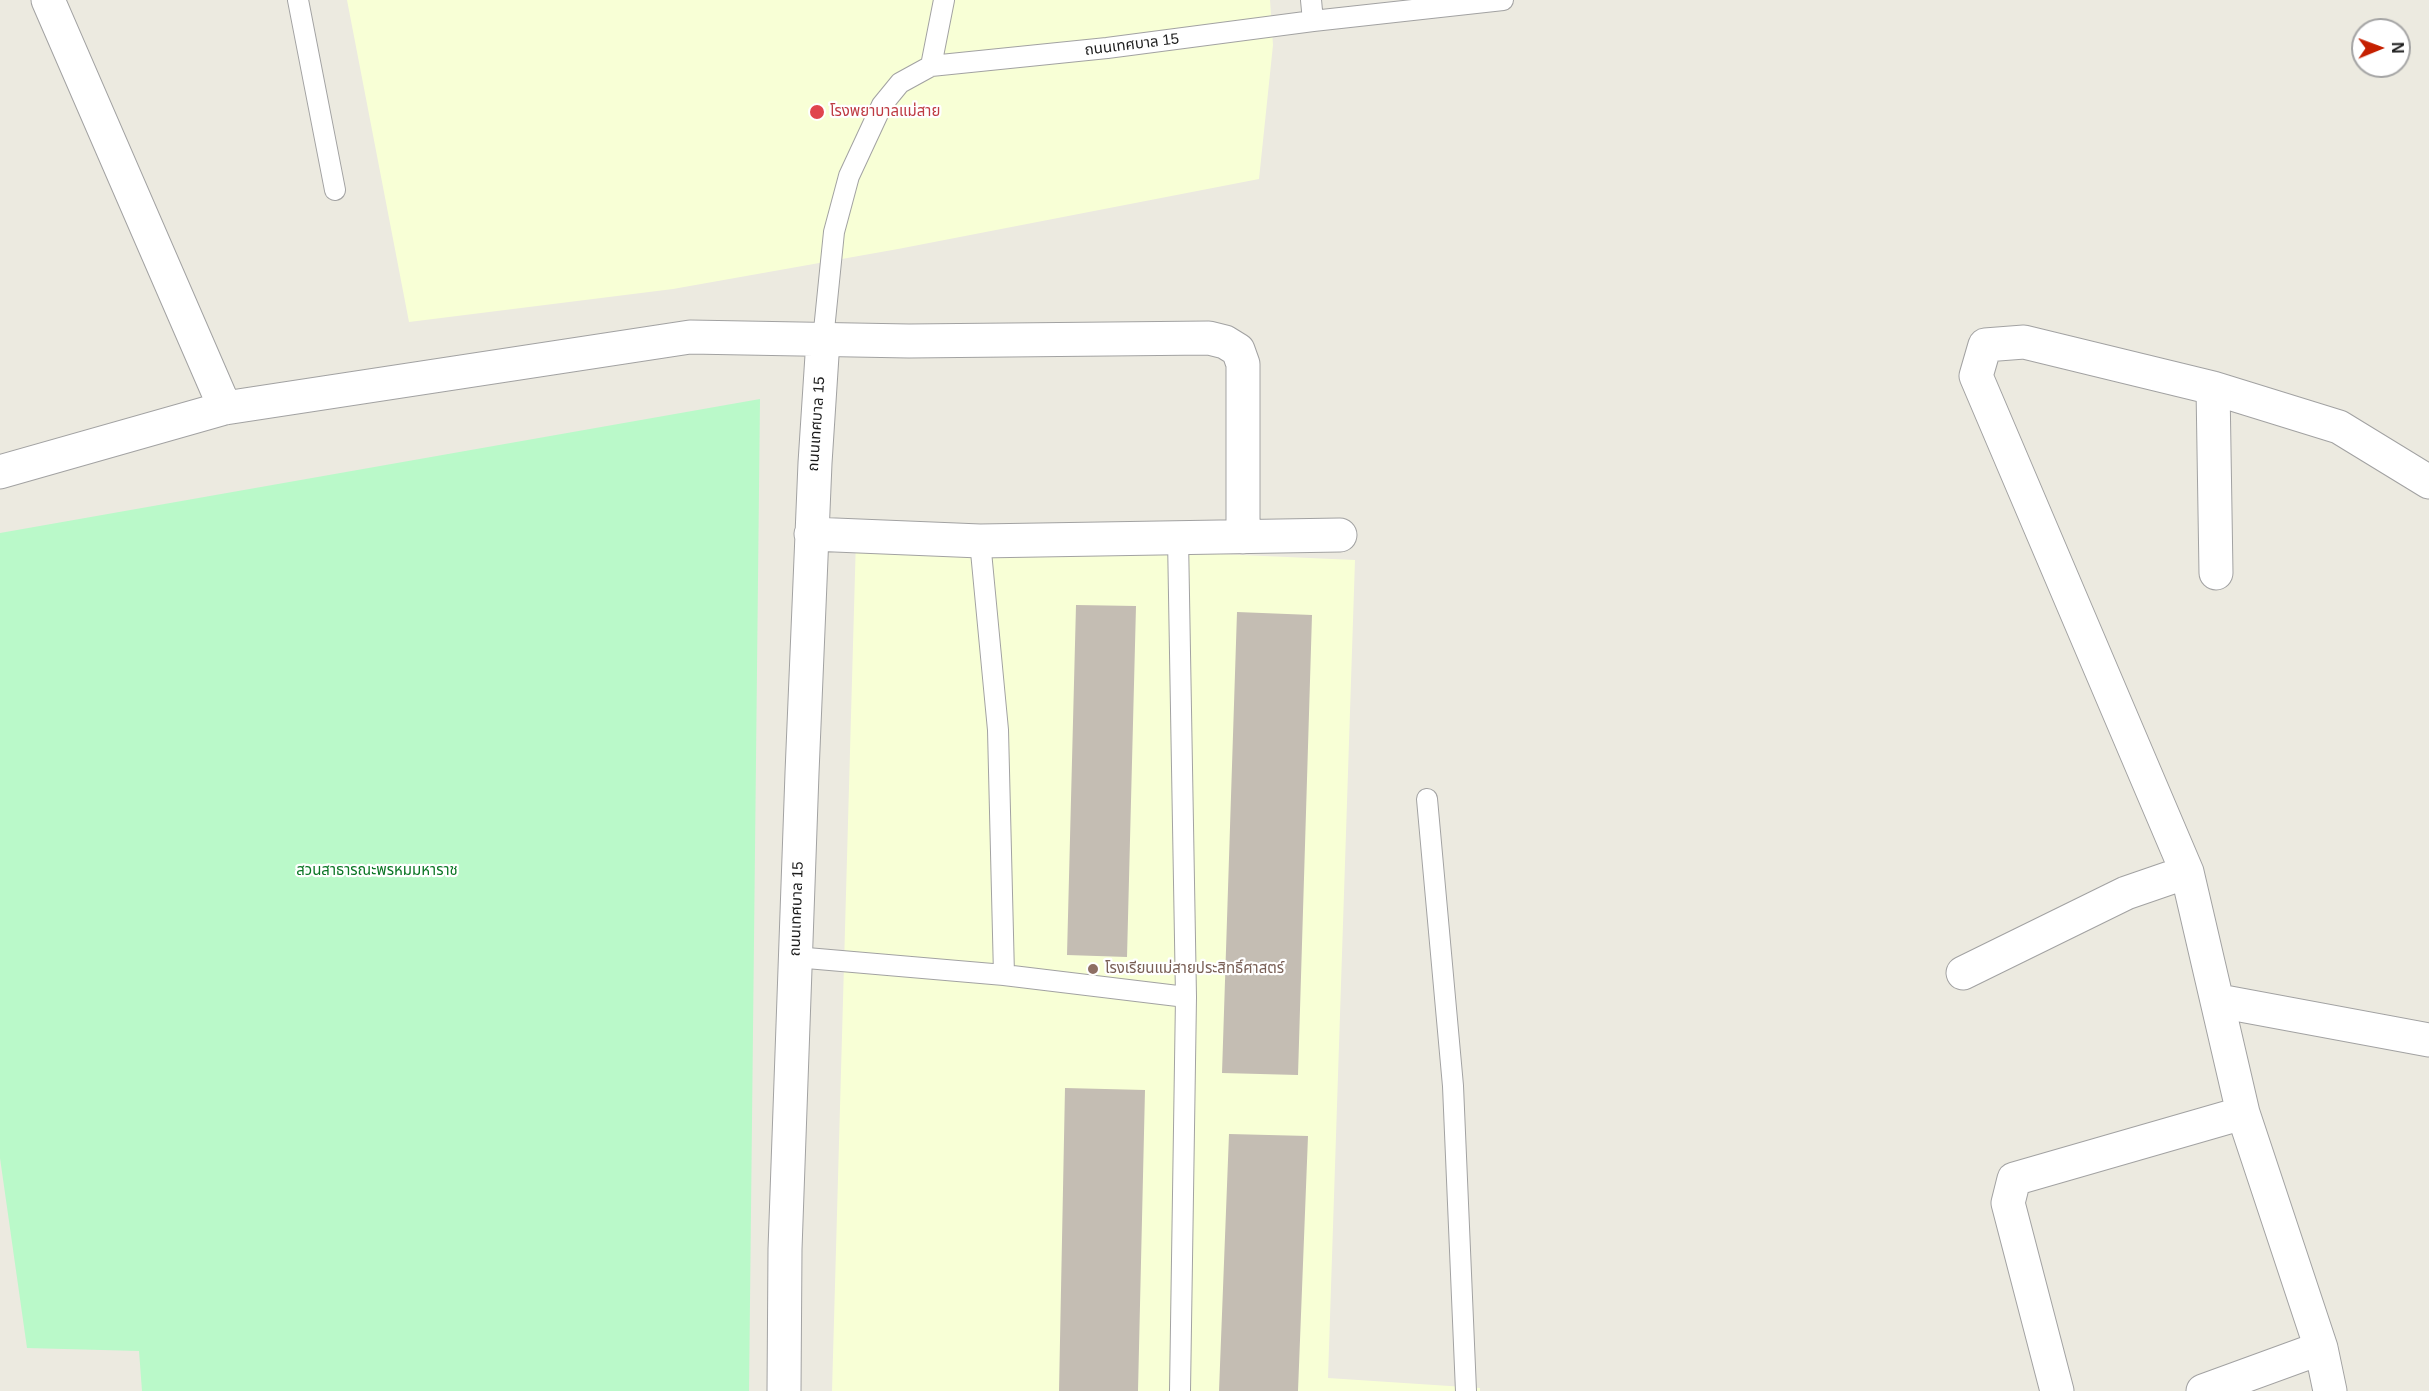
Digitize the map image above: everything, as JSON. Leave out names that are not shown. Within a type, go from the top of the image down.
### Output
[{"type":"street","points":[[48,0],[225,408]]},
{"type":"street","points":[[0,472],[225,408],[690,338],[823,340],[1209,338],[1225,342],[1238,350],[1243,364],[1243,537]]},
{"type":"street","name":"ถนนเทศบาล 15","points":[[784,1391],[785,1249],[795,957],[811,534],[823,340]]},
{"type":"street","points":[[2330,1391],[2321,1348],[2243,1113],[2219,1001],[2187,872],[1976,376],[1985,345],[2024,342],[2213,388],[2339,427],[2429,482]]},
{"type":"street","points":[[2213,388],[2216,573]]},
{"type":"street","points":[[811,534],[980,541],[1340,535]]},
{"type":"street","points":[[1963,973],[2126,892],[2187,872]]},
{"type":"street","points":[[2219,1001],[2429,1040]]},
{"type":"street","points":[[2057,1391],[2008,1203],[2014,1179],[2243,1113]]},
{"type":"street","points":[[2203,1391],[2321,1348]]},
{"type":"lane","points":[[298,0],[335,190]]},
{"type":"lane","points":[[931,66],[944,0]]},
{"type":"lane","points":[[1311,0],[1313,21]]},
{"type":"lane","name":"ถนนเทศบาล 15","points":[[823,340],[834,232],[849,176],[882,105],[900,83],[931,66],[1107,48],[1313,21],[1503,0]]},
{"type":"lane","points":[[1178,538],[1186,997],[1180,1391]]},
{"type":"lane","points":[[980,541],[998,730],[1004,975]]},
{"type":"lane","points":[[1427,799],[1453,1086],[1466,1391]]},
{"type":"lane","points":[[795,957],[1004,975],[1186,997]]},
{"type":"shaded area","name":"โรงพยาบาลแม่สาย","points":[[347,0],[1270,0],[1273,45],[1259,179],[898,249],[673,289],[409,322]]},
{"type":"shaded area","name":"โรงเรียนแม่สายประสิทธิ์ศาสตร์","points":[[856,538],[1355,560],[1328,1378],[1480,1388],[1480,1391],[832,1391]]},
{"type":"green space","name":"สวนสาธารณะพรหมมหาราช","points":[[760,399],[749,1391],[142,1391],[139,1351],[27,1348],[0,1158],[0,533]]},
{"type":"building","points":[[1076,605],[1136,606],[1127,957],[1067,955]]},
{"type":"building","points":[[1237,612],[1312,615],[1298,1075],[1222,1073]]},
{"type":"building","points":[[1065,1088],[1145,1090],[1138,1391],[1059,1391]]},
{"type":"building","points":[[1229,1134],[1308,1136],[1298,1391],[1219,1391]]},
{"type":"place","name":"โรงพยาบาลแม่สาย","points":[[817,112]]},
{"type":"place","name":"โรงเรียนแม่สายประสิทธิ์ศาสตร์","points":[[1093,969]]}]
